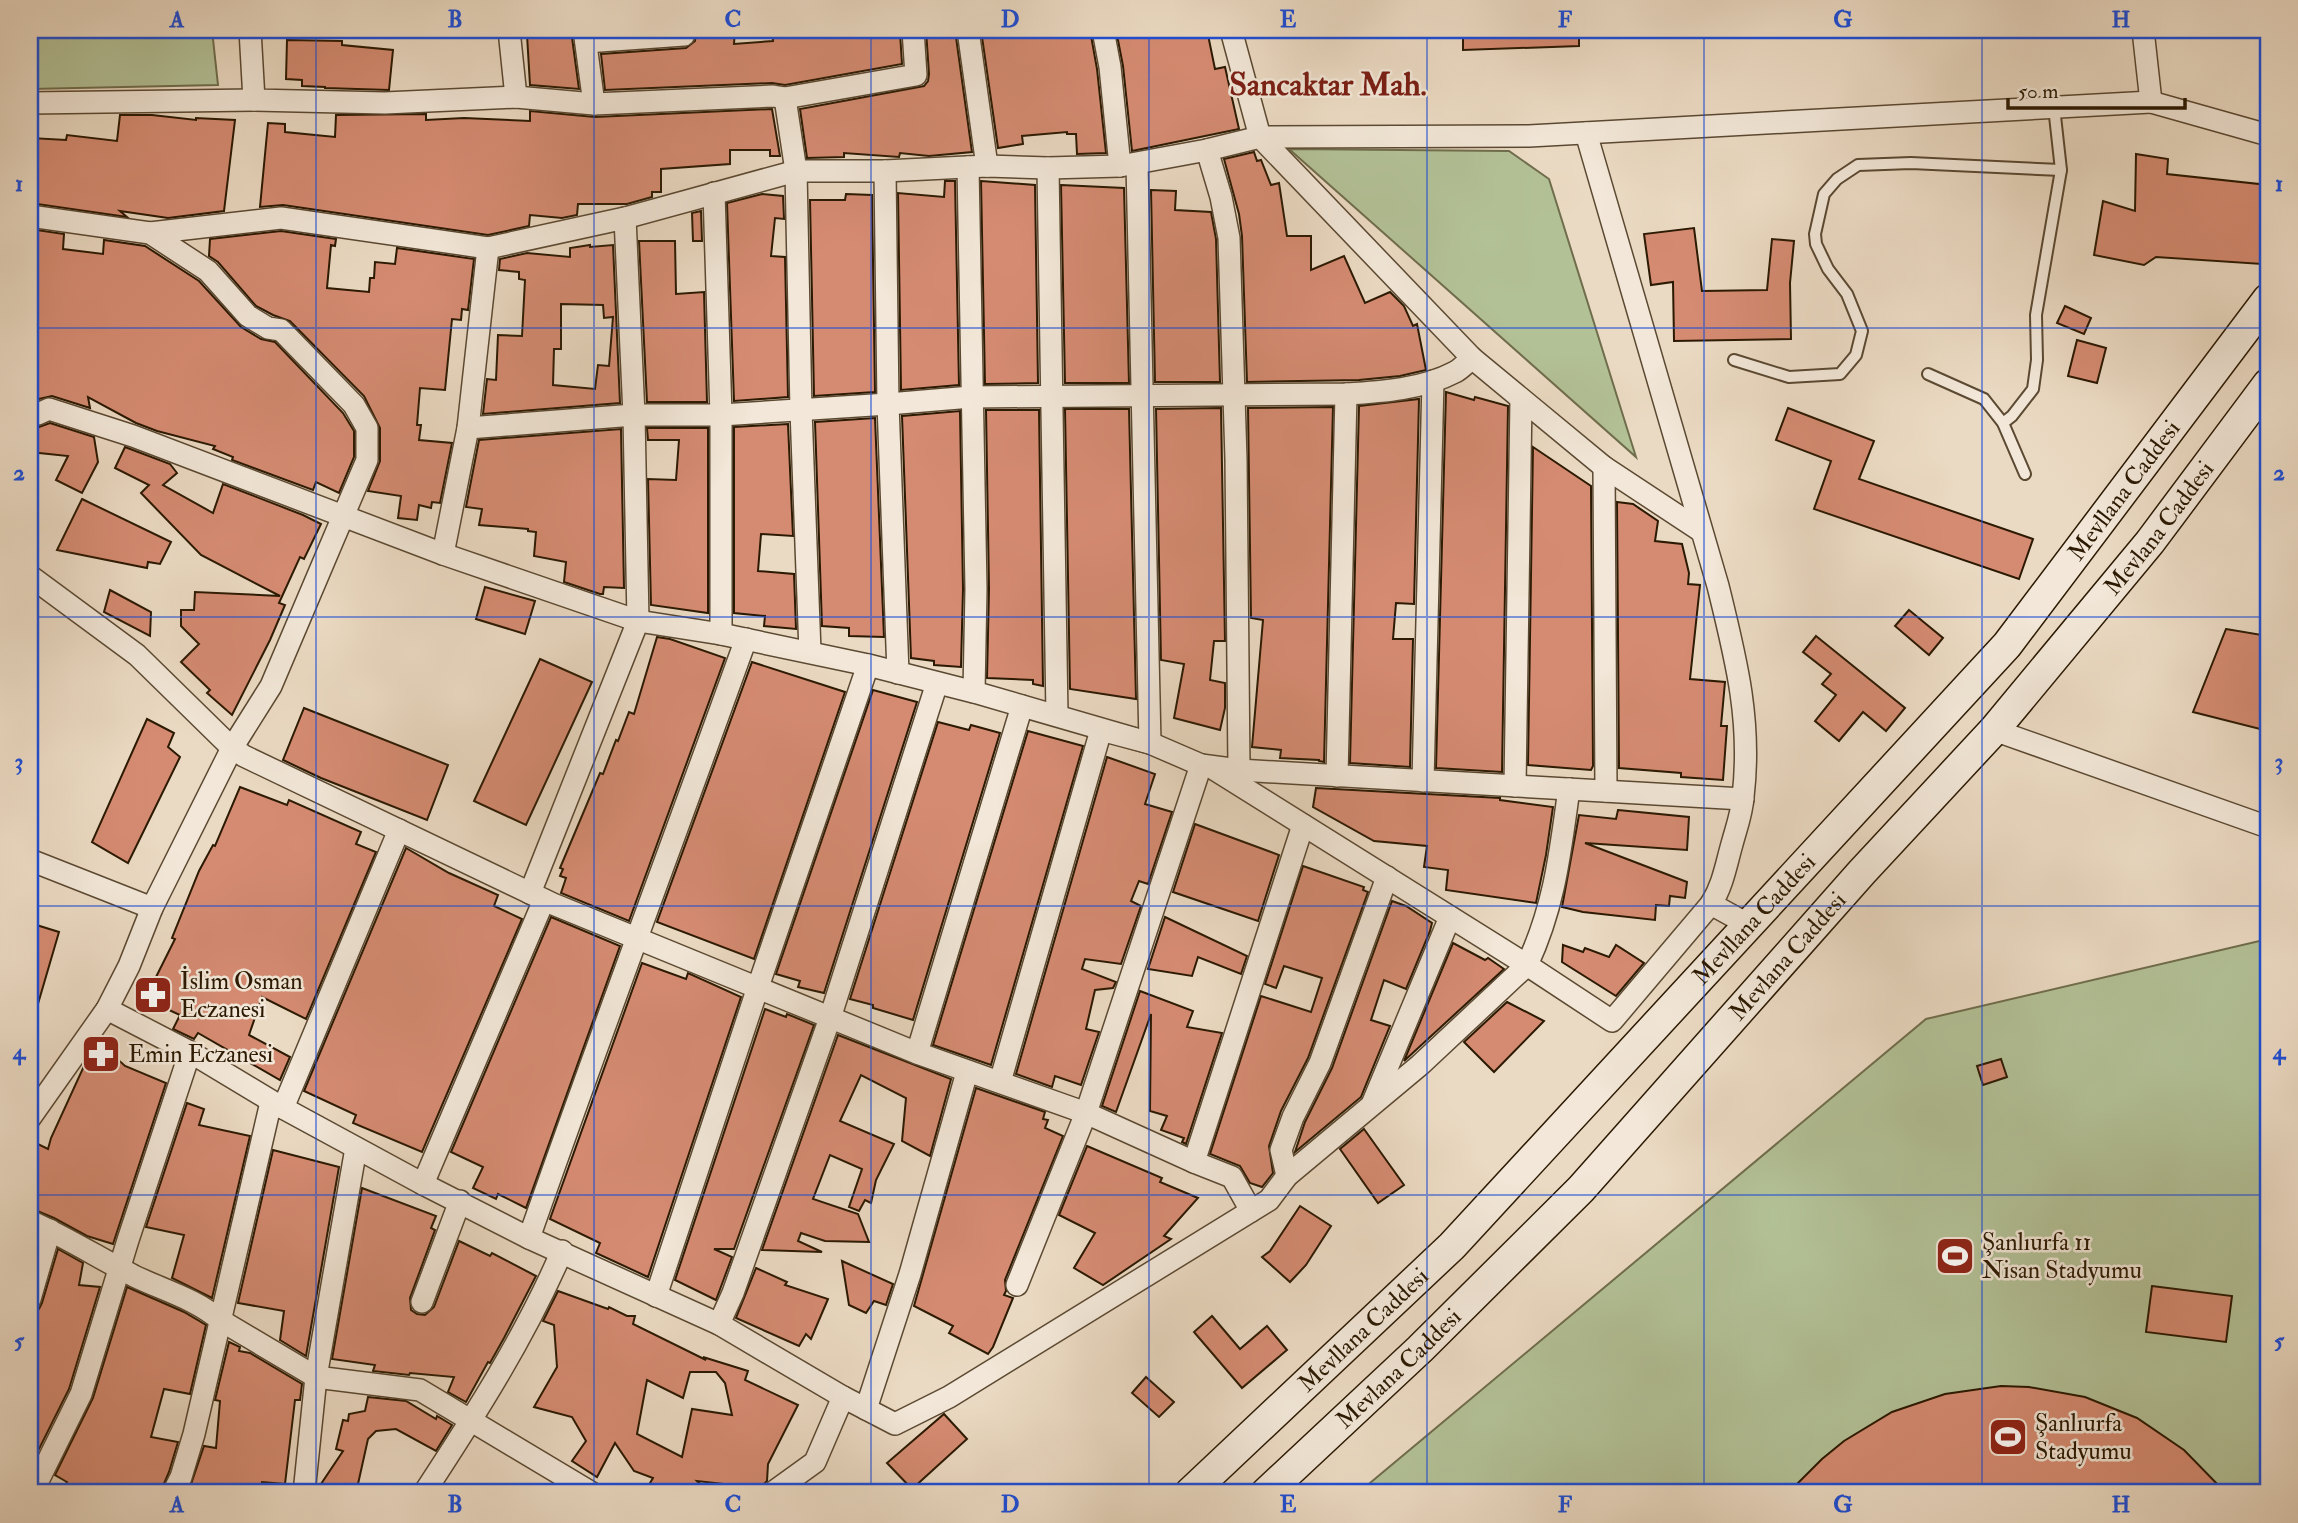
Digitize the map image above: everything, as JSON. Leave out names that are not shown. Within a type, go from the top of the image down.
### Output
[{"type":"main road","name":"Mevllana Caddesi","points":[[1190,1493],[1452,1246],[2007,645],[2268,299]]},
{"type":"main road","name":"Mevlana Caddesi","points":[[1266,1493],[1420,1349],[1581,1189],[1862,872],[1994,730],[2150,542],[2268,384]]},
{"type":"street","points":[[250,30],[254,100]]},
{"type":"street","points":[[509,30],[516,97]]},
{"type":"street","points":[[30,103],[254,100],[385,103],[516,97],[594,104],[774,96],[785,98],[916,75],[913,30]]},
{"type":"street","points":[[968,30],[977,167],[971,397],[976,589],[974,692]]},
{"type":"street","points":[[1103,30],[1129,165],[1143,396],[1150,743]]},
{"type":"street","points":[[1231,30],[1260,137],[1472,358],[1604,467],[1701,531]]},
{"type":"street","points":[[2143,30],[2151,102]]},
{"type":"street","points":[[594,104],[585,36],[684,35]]},
{"type":"street","points":[[785,98],[796,171],[810,652]]},
{"type":"street","points":[[30,216],[150,233],[281,218],[488,248],[625,218],[796,171],[1129,165],[1260,137],[1530,136],[2151,102],[2268,135]]},
{"type":"street","points":[[30,414],[38,414],[48,409],[133,436],[443,554],[638,621],[810,652],[974,692],[1150,743],[1205,765],[1527,965],[1612,1021],[1721,889],[1743,799],[1746,741],[1744,701],[1733,646],[1586,133]]},
{"type":"street","points":[[1207,150],[1221,197],[1229,239],[1239,770]]},
{"type":"street","points":[[1048,168],[1056,715]]},
{"type":"street","points":[[885,171],[888,404],[898,673]]},
{"type":"street","points":[[713,193],[721,415],[721,634]]},
{"type":"street","points":[[424,1184],[537,896],[638,621],[634,415],[625,218]]},
{"type":"street","points":[[30,1118],[107,1009],[129,966],[152,908],[232,748],[271,686],[366,460],[367,428],[354,405],[281,330],[268,328],[248,316],[208,271],[150,233]]},
{"type":"street","points":[[443,554],[468,428],[488,248]]},
{"type":"street","points":[[468,428],[634,415],[721,415],[971,397],[1346,394],[1386,391],[1433,381],[1457,372],[1472,358]]},
{"type":"street","points":[[1423,781],[1433,381]]},
{"type":"street","points":[[1337,776],[1346,394]]},
{"type":"street","points":[[1515,786],[1521,399]]},
{"type":"street","points":[[1604,467],[1606,791]]},
{"type":"street","points":[[30,576],[137,655],[232,748],[537,896],[917,1053],[1086,1113],[1232,1177],[1251,1211]]},
{"type":"street","points":[[529,1238],[746,639]]},
{"type":"street","points":[[656,1296],[868,666]]},
{"type":"street","points":[[719,1324],[733,1293],[830,1018],[937,683]]},
{"type":"street","points":[[917,1053],[1022,706]]},
{"type":"street","points":[[1000,1082],[1101,730],[1150,743]]},
{"type":"street","points":[[1994,730],[2268,827]]},
{"type":"street","points":[[1205,765],[1239,770],[1743,799]]},
{"type":"street","points":[[1017,1284],[1086,1113],[1205,765]]},
{"type":"street","points":[[107,1009],[190,1052],[277,1105],[424,1184],[529,1238],[719,1324],[843,1397],[895,1424],[949,1396],[1269,1200],[1287,1177],[1420,1065],[1527,965],[1542,934],[1552,898],[1569,789]]},
{"type":"street","points":[[1194,1162],[1303,825]]},
{"type":"street","points":[[173,1493],[181,1477],[194,1434],[220,1320],[277,1105],[399,830]]},
{"type":"street","points":[[30,860],[152,908]]},
{"type":"street","points":[[1287,1177],[1281,1150],[1293,1117],[1320,1063],[1387,877]]},
{"type":"street","points":[[1711,904],[1749,925]]},
{"type":"street","points":[[1372,1105],[1450,917]]},
{"type":"street","points":[[32,1493],[81,1394],[190,1052]]},
{"type":"street","points":[[866,1409],[910,1274],[967,1072]]},
{"type":"street","points":[[304,1493],[316,1377],[356,1148]]},
{"type":"street","points":[[422,1302],[460,1201]]},
{"type":"street","points":[[30,1221],[208,1309],[220,1320],[316,1377],[420,1390],[592,1493]]},
{"type":"street","points":[[30,1299],[50,1230]]},
{"type":"street","points":[[424,1493],[521,1336],[562,1251]]},
{"type":"street","points":[[772,1493],[815,1462],[843,1397]]},
{"type":"lane","points":[[2003,423],[2012,416],[2033,389],[2037,360],[2036,315],[2061,170],[2054,107]]},
{"type":"lane","points":[[1734,360],[1789,377],[1840,374],[1856,355],[1863,331],[1847,293],[1828,269],[1815,244],[1815,234],[1824,194],[1837,179],[1858,165],[1910,163],[2061,170]]},
{"type":"lane","points":[[1928,374],[1984,398],[2003,423],[2025,474]]},
{"type":"green space","points":[[212,30],[218,85],[30,89],[30,31]]},
{"type":"green space","points":[[1289,149],[1509,151],[1549,179],[1636,457]]},
{"type":"green space","name":"Şanlıurfa 11 Nisan Stadyumu","points":[[2268,939],[2268,1493],[1358,1493],[1926,1019]]},
{"type":"building","points":[[543,30],[571,30],[579,89],[530,85],[527,35],[544,33]]},
{"type":"building","points":[[696,30],[735,30],[734,44],[773,41],[772,30],[864,30],[863,38],[882,33],[883,36],[900,33],[902,64],[785,85],[772,83],[605,90],[601,54],[686,48],[695,41]]},
{"type":"building","points":[[926,30],[955,30],[972,152],[929,156],[900,153],[899,157],[844,153],[844,157],[807,158],[800,109],[924,86],[929,74]]},
{"type":"building","points":[[981,30],[1090,30],[1106,153],[1077,154],[1076,134],[1067,132],[1022,136],[1023,144],[998,148]]},
{"type":"building","points":[[1116,30],[1207,30],[1215,69],[1225,67],[1239,129],[1132,151],[1123,66]]},
{"type":"building","points":[[1463,30],[1579,30],[1579,46],[1463,50]]},
{"type":"building","points":[[287,40],[342,41],[342,45],[393,50],[389,90],[302,86],[302,80],[286,79]]},
{"type":"building","points":[[772,109],[780,156],[770,156],[770,150],[730,150],[730,164],[661,169],[661,192],[652,192],[652,197],[627,204],[578,204],[577,215],[562,218],[530,215],[529,226],[488,235],[283,205],[260,207],[268,123],[285,124],[285,132],[335,137],[336,115],[426,114],[426,120],[464,118],[530,121],[530,111],[595,117]]},
{"type":"building","points":[[120,115],[235,120],[224,211],[168,218],[120,211],[127,217],[30,203],[31,138],[66,140],[67,135],[117,141]]},
{"type":"building","points":[[1254,152],[1257,161],[1261,160],[1271,185],[1279,183],[1287,236],[1311,236],[1311,270],[1344,256],[1365,303],[1390,292],[1404,306],[1413,326],[1417,324],[1426,370],[1359,380],[1247,382],[1242,236],[1224,159]]},
{"type":"building","points":[[2136,154],[2168,159],[2167,174],[2268,185],[2262,264],[2156,257],[2144,265],[2094,255],[2103,201],[2135,211]]},
{"type":"building","points":[[945,181],[955,181],[959,385],[901,390],[898,193],[944,197]]},
{"type":"building","points":[[981,181],[1035,185],[1038,383],[985,384]]},
{"type":"building","points":[[1061,185],[1124,188],[1129,383],[1065,383]]},
{"type":"building","points":[[1151,190],[1176,191],[1175,210],[1211,212],[1216,239],[1220,382],[1155,382]]},
{"type":"building","points":[[762,194],[783,196],[784,219],[775,218],[771,256],[785,257],[788,397],[734,401],[727,203]]},
{"type":"building","points":[[846,194],[872,195],[875,392],[814,396],[810,200],[845,200]]},
{"type":"building","points":[[701,211],[702,241],[693,241],[692,213]]},
{"type":"building","points":[[1694,228],[1702,291],[1767,290],[1772,239],[1794,241],[1790,283],[1791,339],[1674,341],[1673,282],[1651,285],[1644,234]]},
{"type":"building","points":[[30,229],[64,234],[63,249],[103,254],[104,240],[145,246],[199,281],[241,327],[261,339],[275,342],[343,413],[354,431],[354,457],[339,493],[316,482],[313,490],[232,460],[233,457],[213,449],[215,446],[136,423],[88,397],[90,408],[52,396],[30,401]]},
{"type":"building","points":[[281,231],[336,239],[335,246],[331,245],[327,288],[369,292],[370,278],[374,278],[375,262],[395,264],[397,248],[474,259],[468,310],[462,309],[461,320],[452,319],[445,390],[420,388],[417,425],[421,425],[419,440],[452,443],[440,503],[432,502],[431,508],[419,505],[417,520],[398,518],[401,496],[368,491],[380,461],[380,428],[364,396],[290,321],[256,306],[218,262],[209,256],[210,239]]},
{"type":"building","points":[[639,241],[675,241],[676,294],[704,292],[707,402],[647,402]]},
{"type":"building","points":[[613,245],[620,403],[483,414],[487,379],[496,380],[498,335],[522,336],[525,280],[519,279],[519,272],[499,270],[500,259],[527,253],[570,257],[570,248]],"holes":[[[561,304],[603,305],[604,318],[613,317],[609,366],[598,365],[595,389],[553,385],[554,349],[561,349]]]},
{"type":"building","points":[[2065,306],[2091,318],[2084,334],[2057,323]]},
{"type":"building","points":[[2077,340],[2106,348],[2097,383],[2068,376]]},
{"type":"building","points":[[1446,392],[1508,406],[1502,772],[1436,768]]},
{"type":"building","points":[[1419,399],[1414,604],[1396,603],[1393,639],[1413,639],[1410,767],[1350,763],[1359,406]]},
{"type":"building","points":[[1333,407],[1324,762],[1280,758],[1281,750],[1252,747],[1263,620],[1251,618],[1248,408]]},
{"type":"building","points":[[1221,408],[1225,641],[1214,641],[1210,680],[1225,683],[1225,708],[1220,730],[1174,718],[1184,664],[1161,660],[1156,409]]},
{"type":"building","points":[[1788,408],[1874,441],[1859,479],[2033,539],[2019,579],[1814,509],[1831,461],[1776,440]]},
{"type":"building","points":[[1065,409],[1129,409],[1136,699],[1070,689]]},
{"type":"building","points":[[986,410],[1039,410],[1043,686],[1033,684],[1033,680],[987,678],[989,589]]},
{"type":"building","points":[[960,411],[963,589],[961,667],[934,665],[934,661],[911,658],[902,416]]},
{"type":"building","points":[[875,418],[884,637],[849,636],[849,628],[822,626],[815,422]]},
{"type":"building","points":[[50,423],[94,437],[98,462],[82,493],[56,480],[68,456],[30,452],[30,427]]},
{"type":"building","points":[[788,424],[793,536],[761,534],[758,571],[794,574],[796,629],[764,626],[765,616],[734,613],[734,427]]},
{"type":"building","points":[[647,428],[708,428],[708,613],[651,605],[648,479],[676,480],[679,440],[648,440]]},
{"type":"building","points":[[621,429],[624,588],[604,587],[603,594],[600,594],[564,582],[566,562],[534,556],[536,532],[479,525],[482,509],[466,507],[479,440]]},
{"type":"building","points":[[125,447],[170,464],[177,473],[163,485],[213,513],[223,484],[321,524],[304,559],[300,557],[279,603],[285,605],[270,640],[232,715],[207,693],[210,690],[181,662],[199,644],[181,626],[181,610],[194,610],[195,592],[280,596],[201,555],[141,493],[149,485],[115,468]]},
{"type":"building","points":[[1533,447],[1591,486],[1591,770],[1528,765]]},
{"type":"building","points":[[82,499],[171,542],[160,564],[148,562],[147,568],[57,550]]},
{"type":"building","points":[[1617,502],[1633,504],[1658,521],[1655,541],[1682,544],[1689,573],[1688,584],[1700,585],[1690,679],[1725,682],[1721,726],[1727,726],[1723,780],[1681,777],[1681,773],[1619,768]]},
{"type":"building","points":[[485,587],[535,601],[525,634],[476,619]]},
{"type":"building","points":[[110,590],[151,612],[150,636],[104,612]]},
{"type":"building","points":[[1909,610],[1943,638],[1929,655],[1895,626]]},
{"type":"building","points":[[2226,629],[2268,636],[2268,731],[2193,712]]},
{"type":"building","points":[[1816,636],[1905,708],[1886,731],[1863,712],[1839,741],[1815,721],[1836,695],[1822,684],[1831,674],[1803,652]]},
{"type":"building","points":[[657,637],[725,658],[629,921],[561,893],[566,878],[560,876],[563,869],[560,868],[629,712],[634,714]]},
{"type":"building","points":[[540,659],[592,682],[526,825],[474,801]]},
{"type":"building","points":[[752,662],[845,692],[754,959],[657,922]]},
{"type":"building","points":[[873,690],[917,702],[824,993],[798,987],[800,981],[776,974]]},
{"type":"building","points":[[304,708],[448,765],[427,820],[283,760]]},
{"type":"building","points":[[147,719],[174,733],[168,747],[180,757],[128,863],[92,842]]},
{"type":"building","points":[[938,722],[969,730],[971,725],[1000,733],[913,1020],[850,999]]},
{"type":"building","points":[[1028,731],[1083,746],[991,1065],[933,1045]]},
{"type":"building","points":[[1107,757],[1155,774],[1145,804],[1172,812],[1148,884],[1139,881],[1131,901],[1141,906],[1121,964],[1085,959],[1082,969],[1116,982],[1113,988],[1095,990],[1086,1029],[1099,1032],[1081,1085],[1055,1076],[1052,1087],[1016,1074]]},
{"type":"building","points":[[240,787],[287,805],[289,800],[361,832],[356,844],[376,852],[306,1019],[262,997],[249,1035],[290,1057],[280,1080],[198,1033],[194,1039],[173,1029],[180,1015],[145,999],[175,939],[172,938],[199,871],[213,845],[215,846]]},
{"type":"building","points":[[1316,788],[1500,798],[1553,807],[1536,903],[1446,890],[1448,870],[1424,867],[1427,846],[1374,841],[1313,807]]},
{"type":"building","points":[[1618,810],[1689,817],[1687,850],[1585,843],[1687,882],[1685,898],[1670,896],[1669,906],[1656,905],[1655,920],[1562,907],[1579,815],[1616,819]]},
{"type":"building","points":[[1195,824],[1279,855],[1258,921],[1173,892]]},
{"type":"building","points":[[406,848],[449,873],[498,895],[494,906],[522,919],[422,1152],[353,1123],[356,1115],[304,1091]]},
{"type":"building","points":[[1303,866],[1364,887],[1363,890],[1368,892],[1308,1058],[1281,1111],[1269,1146],[1273,1173],[1262,1187],[1250,1183],[1240,1166],[1210,1154],[1261,996],[1311,1012],[1322,978],[1284,966],[1276,988],[1265,984]]},
{"type":"building","points":[[1392,901],[1406,906],[1432,923],[1430,931],[1406,989],[1384,980],[1371,1020],[1390,1026],[1361,1097],[1295,1152],[1305,1122],[1332,1068]]},
{"type":"building","points":[[551,917],[620,946],[526,1208],[498,1194],[496,1199],[473,1188],[483,1167],[451,1152]]},
{"type":"building","points":[[1165,917],[1247,956],[1241,974],[1198,957],[1192,976],[1148,969]]},
{"type":"building","points":[[30,923],[59,932],[35,1014],[30,1013]]},
{"type":"building","points":[[1453,943],[1485,960],[1488,958],[1504,969],[1404,1061]]},
{"type":"building","points":[[1563,945],[1583,952],[1585,948],[1609,957],[1616,945],[1644,963],[1616,996],[1562,962]]},
{"type":"building","points":[[642,963],[686,979],[688,973],[741,997],[648,1277],[596,1253],[600,1243],[550,1219]]},
{"type":"building","points":[[1140,991],[1193,1011],[1187,1027],[1222,1033],[1186,1144],[1182,1142],[1184,1138],[1161,1130],[1167,1116],[1150,1111],[1151,1014],[1116,1112],[1102,1106]]},
{"type":"building","points":[[1507,1002],[1544,1021],[1494,1072],[1464,1042]]},
{"type":"building","points":[[765,1009],[814,1025],[734,1249],[714,1249],[732,1257],[716,1300],[675,1280]]},
{"type":"building","points":[[838,1035],[951,1079],[930,1156],[902,1141],[906,1098],[861,1075],[840,1121],[894,1144],[876,1180],[871,1203],[865,1200],[859,1211],[849,1207],[862,1169],[830,1155],[813,1199],[858,1214],[869,1242],[825,1241],[801,1233],[798,1241],[822,1252],[762,1250]]},
{"type":"building","points":[[103,1046],[125,1066],[166,1083],[113,1244],[87,1236],[30,1208],[30,1160],[38,1144],[48,1149],[84,1066]]},
{"type":"building","points":[[2001,1059],[2007,1077],[1983,1085],[1977,1066]]},
{"type":"building","points":[[976,1088],[1045,1112],[1043,1119],[1048,1120],[1045,1128],[1063,1136],[1005,1280],[1004,1295],[1013,1298],[988,1354],[949,1333],[953,1326],[914,1306]]},
{"type":"building","points":[[187,1103],[204,1109],[199,1125],[250,1136],[212,1298],[172,1278],[184,1235],[146,1227]]},
{"type":"building","points":[[1364,1129],[1404,1185],[1378,1203],[1340,1149]]},
{"type":"building","points":[[1087,1146],[1162,1178],[1160,1182],[1198,1198],[1164,1236],[1171,1239],[1103,1285],[1074,1268],[1095,1233],[1059,1215]]},
{"type":"building","points":[[273,1150],[339,1167],[306,1356],[280,1340],[284,1311],[238,1303]]},
{"type":"building","points":[[362,1188],[436,1216],[431,1228],[435,1230],[410,1298],[411,1310],[417,1314],[425,1315],[434,1307],[459,1241],[490,1256],[492,1253],[536,1276],[504,1338],[466,1402],[448,1392],[454,1377],[373,1371],[375,1365],[332,1359]]},
{"type":"building","points":[[1300,1206],[1331,1226],[1306,1265],[1290,1282],[1262,1257],[1270,1251]]},
{"type":"building","points":[[58,1249],[83,1263],[79,1285],[100,1287],[69,1389],[34,1459],[30,1457],[30,1312],[39,1309],[42,1303]]},
{"type":"building","points":[[842,1261],[893,1284],[886,1305],[874,1301],[866,1313],[849,1305]]},
{"type":"building","points":[[756,1268],[787,1282],[785,1285],[828,1299],[811,1339],[806,1334],[799,1346],[736,1318]]},
{"type":"building","points":[[2152,1286],[2232,1296],[2226,1342],[2146,1332]]},
{"type":"building","points":[[127,1287],[184,1312],[206,1325],[190,1394],[164,1389],[151,1437],[178,1442],[169,1472],[160,1493],[61,1493],[67,1482],[55,1475],[93,1398]]},
{"type":"building","points":[[558,1291],[608,1309],[609,1307],[627,1316],[635,1316],[633,1324],[706,1360],[703,1357],[748,1371],[745,1380],[798,1405],[768,1464],[767,1481],[760,1488],[697,1481],[709,1493],[644,1493],[653,1478],[634,1471],[615,1443],[597,1477],[572,1461],[586,1441],[572,1417],[534,1407],[557,1367],[554,1325],[543,1321]],"holes":[[[690,1372],[716,1372],[725,1383],[732,1415],[692,1409],[682,1457],[637,1434],[647,1380],[683,1398]]]},
{"type":"building","points":[[1212,1316],[1240,1349],[1267,1326],[1287,1350],[1242,1388],[1194,1332]]},
{"type":"building","points":[[229,1342],[240,1347],[239,1351],[250,1353],[302,1384],[300,1400],[295,1400],[285,1484],[262,1482],[261,1487],[228,1484],[227,1493],[188,1493],[204,1446],[216,1448],[220,1401],[215,1400]]},
{"type":"building","points":[[1146,1377],[1174,1402],[1159,1417],[1132,1393]]},
{"type":"building","name":"Şanlıurfa Stadyumu","points":[[2001,1386],[2029,1387],[2085,1397],[2137,1418],[2184,1450],[2226,1493],[1788,1493],[1844,1441],[1892,1412],[1945,1394]]},
{"type":"building","points":[[368,1397],[406,1401],[452,1425],[436,1451],[396,1429],[376,1431],[368,1439],[356,1493],[329,1493],[319,1487],[343,1451],[336,1449],[343,1420],[348,1421],[349,1414],[365,1411]]},
{"type":"building","points":[[944,1414],[967,1439],[912,1489],[887,1463]]},
{"type":"place","name":"İslim Osman Eczanesi","points":[[153,995]]},
{"type":"place","name":"Emin Eczanesi","points":[[101,1054]]},
{"type":"place","name":"Şanlıurfa 11 Nisan Stadyumu","points":[[1955,1256]]},
{"type":"place","name":"Şanlıurfa Stadyumu","points":[[2008,1437]]},
{"type":"district","name":"Sancaktar Mah.","points":[[1328,84]]}]
